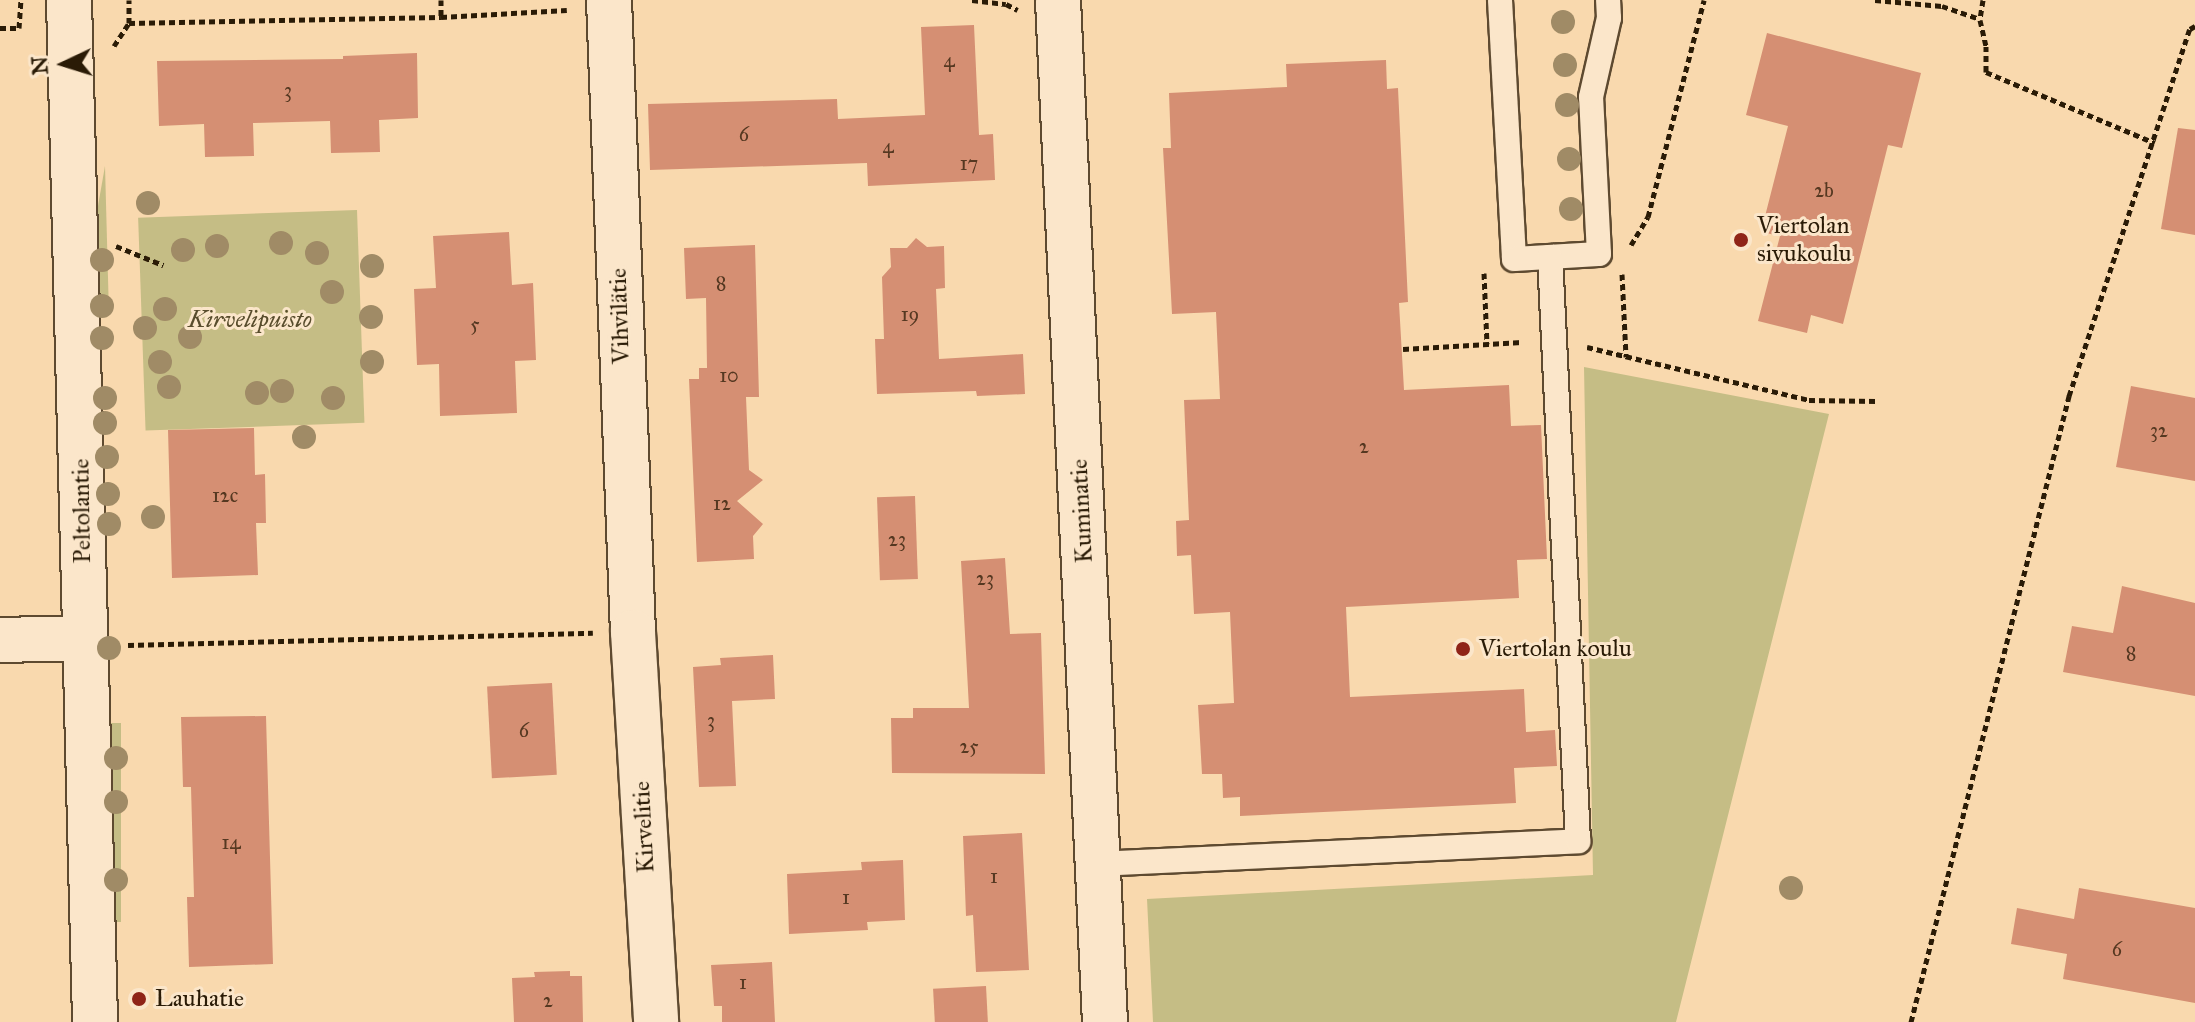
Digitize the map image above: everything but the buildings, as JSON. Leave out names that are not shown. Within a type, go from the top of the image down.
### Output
[{"type":"street","name":"Peltolantie","points":[[69,0],[95,1022]]},
{"type":"street","name":"Kuminatie","points":[[1042,9],[1098,864],[1105,1022]]},
{"type":"street","name":"Vihvilätie","points":[[608,10],[633,632]]},
{"type":"street","name":"Kirvelitie","points":[[633,632],[656,1022]]},
{"type":"street","points":[[0,640],[85,638]]},
{"type":"lane","points":[[1500,0],[1514,259],[1610,256],[1591,97],[1609,18],[1608,0]]},
{"type":"lane","points":[[1098,864],[1578,841],[1550,257]]},
{"type":"path","points":[[0,28],[19,28],[21,0]]},
{"type":"path","points":[[441,0],[441,17]]},
{"type":"path","points":[[972,0],[1042,9]]},
{"type":"path","points":[[1626,357],[1610,256],[1648,217],[1704,0]]},
{"type":"path","points":[[1875,0],[1942,6],[1980,20]]},
{"type":"path","points":[[1983,0],[1980,20],[1986,46],[1986,72],[2155,143]]},
{"type":"path","points":[[129,23],[441,17],[580,9],[580,22],[608,10]]},
{"type":"path","points":[[1911,1022],[2069,396],[2088,330],[2155,143],[2190,29],[2195,26]]},
{"type":"path","points":[[115,246],[163,265]]},
{"type":"path","points":[[1403,349],[1554,340],[1809,400],[1876,401]]},
{"type":"path","points":[[127,645],[633,632]]},
{"type":"green space","points":[[105,166],[109,315],[96,316],[95,223]]},
{"type":"green space","name":"Kirvelipuisto","points":[[357,210],[364,423],[146,431],[138,218]]},
{"type":"green space","points":[[1584,367],[1829,414],[1676,1022],[1153,1022],[1147,899],[1593,875]]},
{"type":"green space","points":[[110,723],[121,723],[121,922],[110,922]]},
{"type":"place","name":"Viertolan sivukoulu","points":[[1741,240]]},
{"type":"place","name":"Viertolan koulu","points":[[1463,649]]},
{"type":"place","name":"Lauhatie","points":[[139,999]]}]
